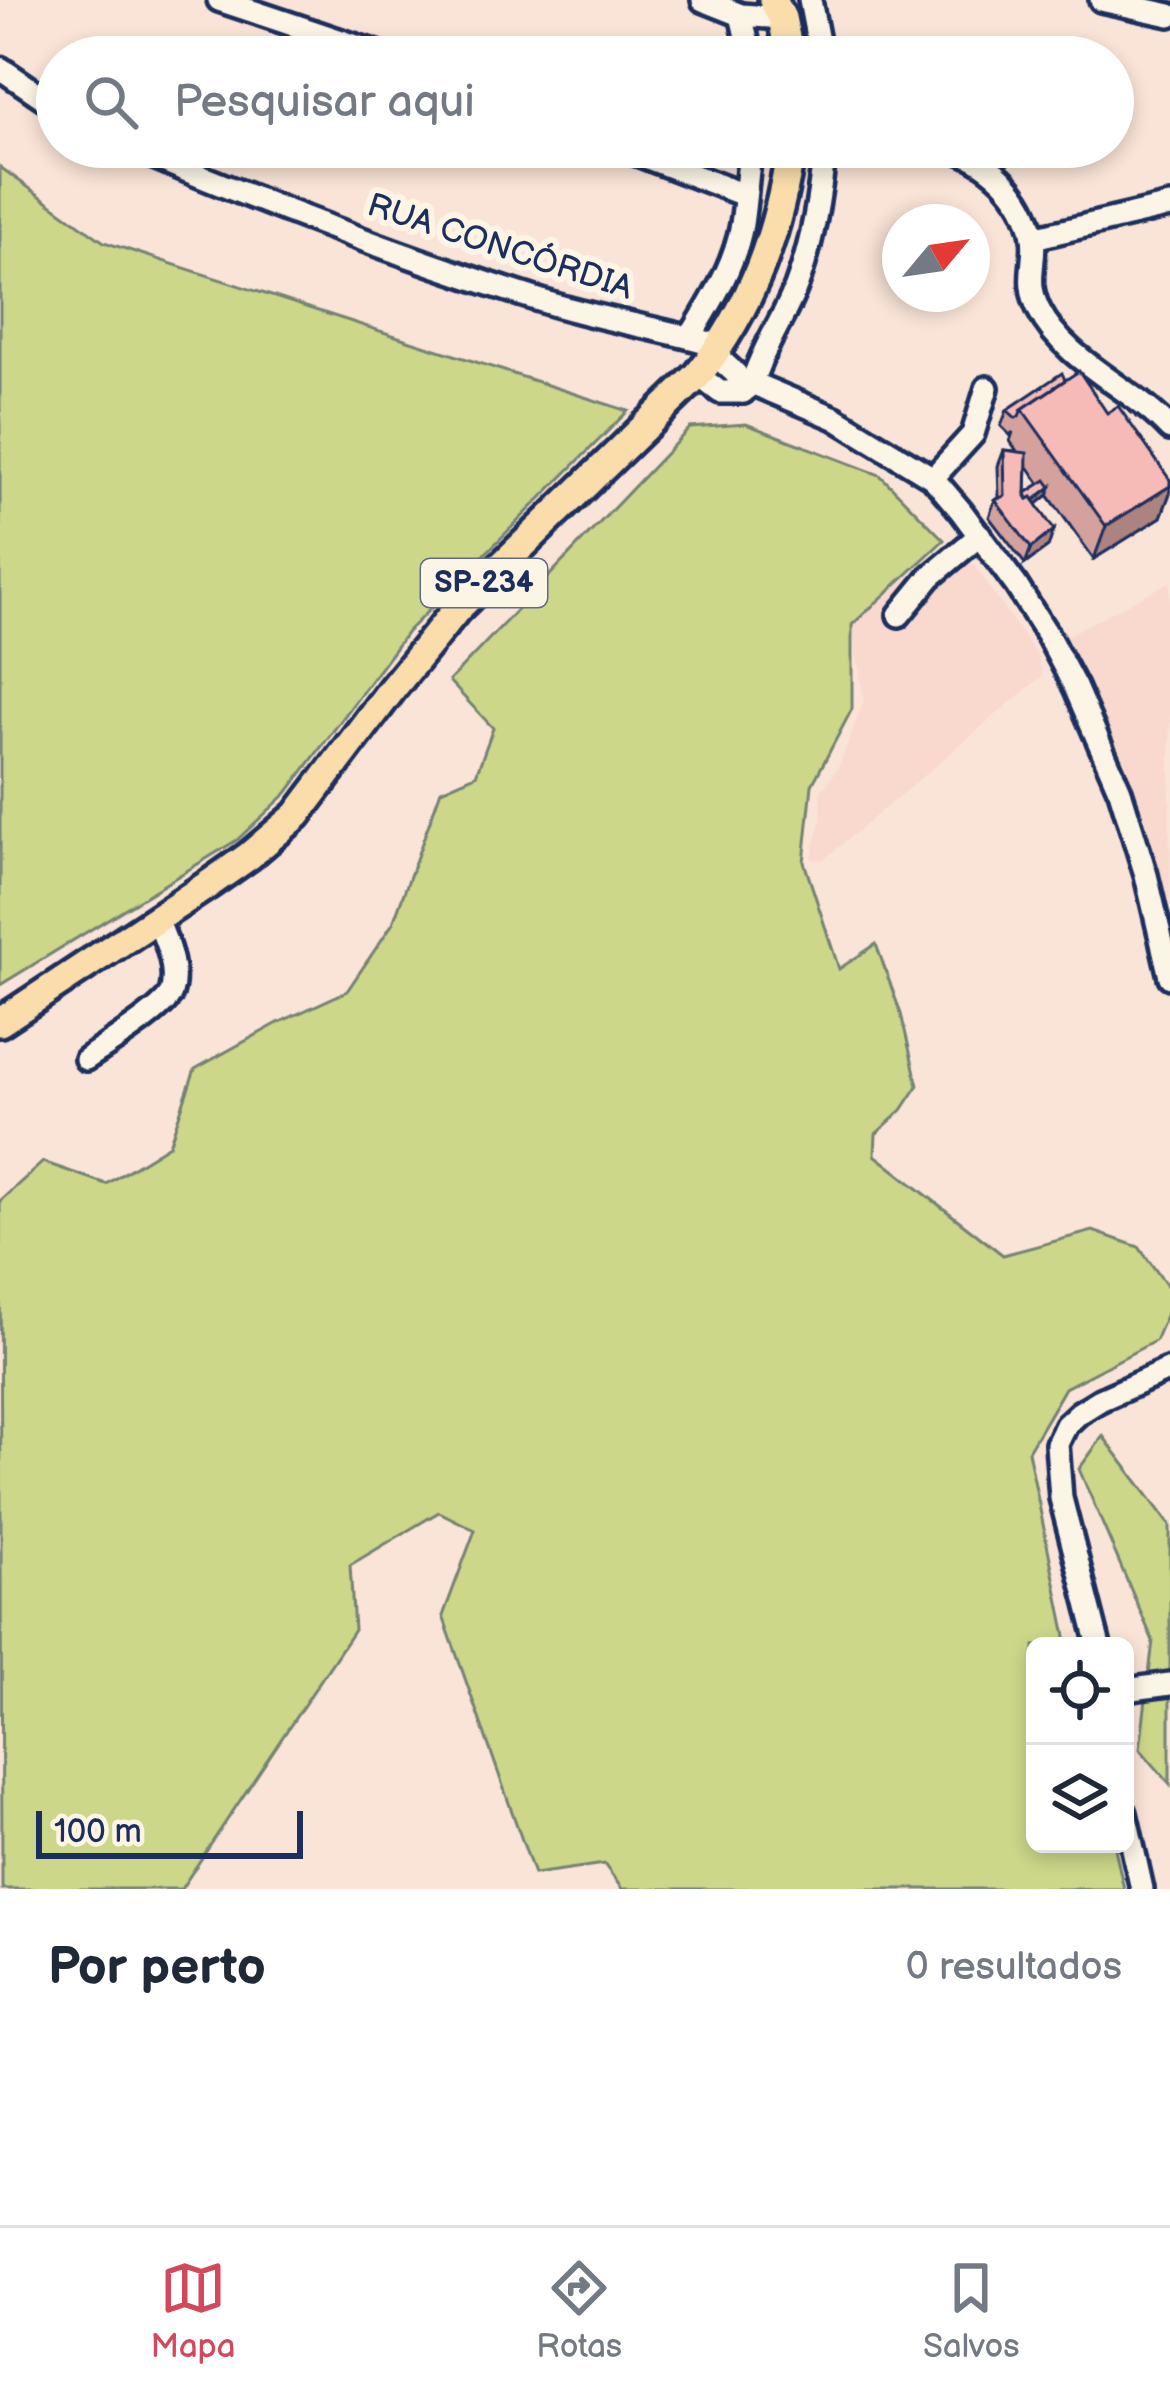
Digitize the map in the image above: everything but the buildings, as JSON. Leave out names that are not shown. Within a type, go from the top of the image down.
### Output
[{"type":"main road","name":"SP-234","points":[[0,1022],[249,856],[297,814],[457,609],[711,358],[756,282],[769,250],[788,168]]},
{"type":"street","points":[[219,0],[326,36]]},
{"type":"street","points":[[704,0],[741,15],[777,9]]},
{"type":"street","points":[[810,0],[817,36]]},
{"type":"street","points":[[1101,0],[1170,15]]},
{"type":"street","points":[[741,15],[746,36]]},
{"type":"street","points":[[0,68],[36,93]]},
{"type":"street","name":"RUA CONCÓRDIA","points":[[181,168],[477,280],[595,316],[690,337],[711,358],[720,392],[747,387],[835,418],[933,478],[980,535],[1047,634],[1096,733],[1140,854],[1170,977]]},
{"type":"street","points":[[673,168],[744,196]]},
{"type":"street","points":[[690,337],[733,257],[742,226],[748,168]]},
{"type":"street","points":[[747,387],[803,268],[818,211],[823,168]]},
{"type":"street","points":[[990,168],[1024,211],[1033,238],[1031,289],[1045,319],[1076,353],[1170,429]]},
{"type":"street","points":[[1033,238],[1170,206]]},
{"type":"street","points":[[933,478],[973,434],[987,388]]},
{"type":"street","points":[[899,615],[930,577],[980,535]]},
{"type":"street","points":[[86,1059],[159,1007],[171,993],[167,944],[156,916]]},
{"type":"street","points":[[1098,1637],[1061,1498],[1057,1444],[1066,1425],[1100,1400],[1170,1369]]},
{"type":"street","points":[[1134,1689],[1170,1684]]},
{"type":"street","points":[[1134,1853],[1142,1889]]},
{"type":"shaded area","points":[[954,537],[1038,657],[1042,676],[823,860],[811,859],[822,818],[820,793],[840,764],[864,700],[852,625]]},
{"type":"shaded area","points":[[1170,582],[1170,899],[1164,900],[1122,761],[1066,636]]},
{"type":"green space","points":[[0,167],[104,242],[628,411],[407,632],[287,793],[237,840],[0,985]]},
{"type":"green space","points":[[746,424],[880,475],[944,540],[852,625],[852,709],[812,785],[804,862],[839,969],[876,944],[901,1014],[918,1086],[902,1110],[876,1134],[875,1155],[1003,1255],[1093,1231],[1139,1247],[1170,1290],[1170,1306],[1155,1341],[1065,1388],[1028,1451],[1066,1637],[1026,1637],[1026,1853],[1116,1853],[1124,1889],[622,1889],[604,1864],[534,1874],[443,1616],[475,1530],[439,1512],[350,1565],[354,1630],[181,1889],[2,1889],[0,1201],[43,1162],[106,1184],[169,1145],[195,1069],[347,991],[393,923],[441,790],[476,775],[493,728],[449,681],[690,428]]},
{"type":"green space","points":[[1103,1436],[1170,1525],[1170,1784],[1140,1749],[1153,1641],[1079,1469]]}]
